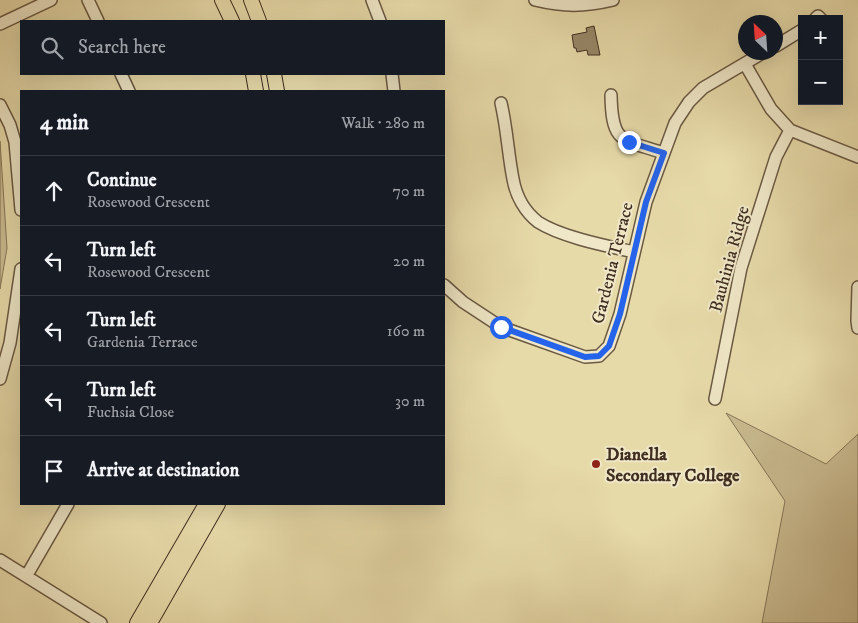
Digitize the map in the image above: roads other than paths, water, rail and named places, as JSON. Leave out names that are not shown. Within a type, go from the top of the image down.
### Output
[{"type":"main road","points":[[222,0],[232,20]]},
{"type":"main road","points":[[251,0],[259,20]]},
{"type":"main road","points":[[253,75],[256,90]]},
{"type":"main road","points":[[274,75],[277,90]]},
{"type":"main road","points":[[136,623],[205,505]]},
{"type":"main road","points":[[150,623],[217,505]]},
{"type":"street","points":[[0,24],[51,0]]},
{"type":"street","points":[[88,0],[98,20]]},
{"type":"street","points":[[372,0],[380,20]]},
{"type":"street","points":[[535,0],[560,6],[586,6],[613,0]]},
{"type":"street","points":[[783,42],[798,32]]},
{"type":"street","name":"Gardenia Terrace","points":[[445,285],[463,302],[501,327],[585,357],[599,356],[609,346],[620,314],[646,202],[675,123],[689,102],[703,88],[751,60]]},
{"type":"street","points":[[745,64],[771,109],[790,130],[858,157]]},
{"type":"street","points":[[121,75],[129,90]]},
{"type":"street","points":[[392,75],[394,90]]},
{"type":"street","points":[[611,95],[613,125],[618,135],[629,142],[664,153]]},
{"type":"street","points":[[501,103],[506,124],[513,180],[518,197],[528,211],[539,222],[554,229],[592,243],[634,252]]},
{"type":"street","points":[[0,105],[10,125],[15,142],[20,199]]},
{"type":"street","name":"Bauhinia Ridge","points":[[715,399],[741,268],[776,158],[790,130]]},
{"type":"street","points":[[0,379],[10,343],[20,276]]},
{"type":"street","points":[[858,287],[856,321],[858,328]]},
{"type":"street","points":[[27,575],[67,505]]},
{"type":"street","points":[[0,560],[102,623]]},
{"type":"place","name":"Dianella Secondary College","points":[[596,464]]}]
